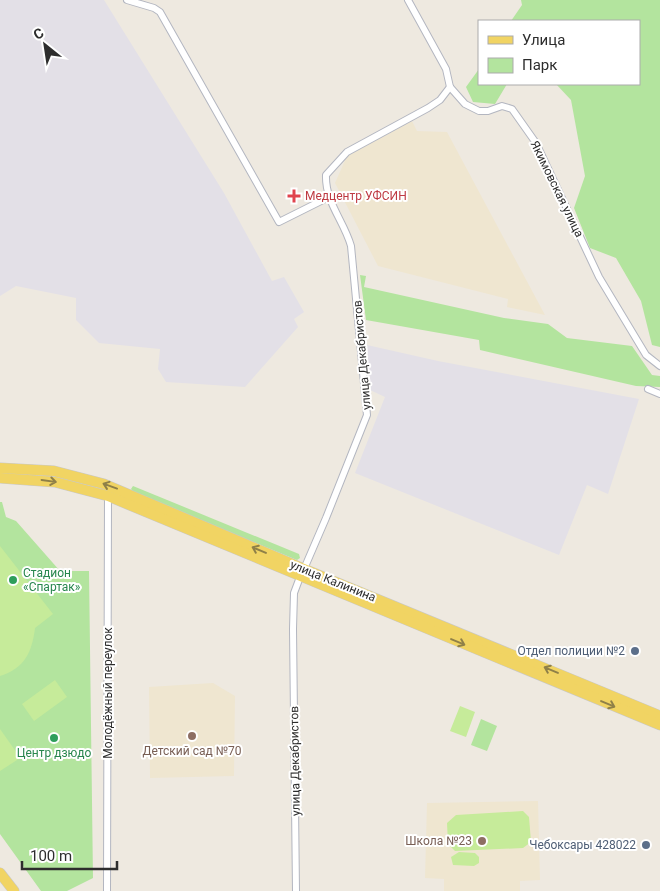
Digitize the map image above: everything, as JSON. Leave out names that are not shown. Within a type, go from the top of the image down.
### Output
[{"type":"main road","name":"улица Калинина","points":[[0,468],[54,471],[96,481],[302,573],[660,725]]},
{"type":"main road","name":"улица Калинина","points":[[0,478],[55,482],[108,496],[660,716]]},
{"type":"main road","points":[[0,872],[14,891]]},
{"type":"main road","points":[[0,882],[7,891]]},
{"type":"street","points":[[127,0],[154,8],[160,12],[279,222],[328,197],[326,176],[340,157],[358,144],[428,108],[440,100],[450,87]]},
{"type":"street","name":"Якимовская улица","points":[[408,0],[446,69],[450,87],[470,108],[488,111],[502,106],[512,109],[536,143],[599,277],[646,355],[660,366]]},
{"type":"street","name":"улица Декабристов","points":[[296,891],[294,594],[367,415],[356,282],[349,238],[328,197]]},
{"type":"street","points":[[648,389],[660,394]]},
{"type":"street","name":"Молодёжный переулок","points":[[107,891],[108,496]]},
{"type":"shaded area","points":[[0,0],[104,0],[224,193],[272,281],[284,277],[304,312],[294,319],[298,327],[245,387],[166,382],[158,369],[160,349],[99,343],[76,320],[76,298],[16,286],[0,296]]},
{"type":"shaded area","points":[[412,121],[417,131],[447,132],[545,315],[507,307],[508,299],[378,266],[335,183],[347,156]]},
{"type":"shaded area","points":[[367,345],[438,361],[639,399],[608,494],[587,485],[559,555],[355,473],[385,397],[370,390]]},
{"type":"shaded area","name":"Детский сад №70","points":[[213,683],[235,696],[234,776],[150,778],[149,687]]},
{"type":"shaded area","name":"Школа №23","points":[[538,801],[540,880],[520,881],[520,891],[444,891],[444,879],[425,878],[427,803]]},
{"type":"green space","points":[[521,0],[660,0],[660,347],[652,345],[641,301],[616,258],[590,248],[574,208],[585,176],[571,100],[557,85],[640,85],[640,20],[512,20],[522,5]]},
{"type":"green space","points":[[478,70],[478,85],[506,85],[495,104],[473,102],[466,87]]},
{"type":"green space","points":[[360,275],[366,276],[364,287],[504,318],[548,324],[567,338],[632,346],[652,375],[660,376],[660,387],[636,386],[480,350],[479,340],[366,320]]},
{"type":"green space","points":[[133,486],[299,554],[300,558],[297,560],[134,493],[131,489]]},
{"type":"green space","points":[[0,502],[2,502],[6,517],[16,521],[60,571],[89,571],[93,878],[67,891],[41,891],[0,834]]},
{"type":"green space","name":"Стадион «Спартак»","points":[[0,546],[53,614],[35,628],[29,652],[21,664],[9,673],[0,676]]},
{"type":"green space","points":[[55,680],[67,697],[34,721],[22,704]]},
{"type":"green space","points":[[460,706],[475,712],[466,737],[450,731]]},
{"type":"green space","points":[[481,719],[497,726],[487,751],[471,745]]},
{"type":"green space","points":[[0,729],[19,756],[17,760],[0,771]]},
{"type":"green space","points":[[523,811],[529,817],[531,842],[523,848],[455,851],[448,844],[447,823],[456,815]]},
{"type":"green space","points":[[459,852],[475,853],[479,857],[479,863],[474,866],[453,865],[451,857]]},
{"type":"place","name":"Медцентр УФСИН","points":[[294,196]]},
{"type":"place","name":"Стадион «Спартак»","points":[[13,580]]},
{"type":"place","name":"Отдел полиции №2","points":[[635,651]]},
{"type":"place","name":"Детский сад №70","points":[[192,736]]},
{"type":"place","name":"Центр дзюдо","points":[[54,738]]},
{"type":"place","name":"Школа №23","points":[[482,841]]},
{"type":"place","name":"Чебоксары 428022","points":[[646,845]]}]
